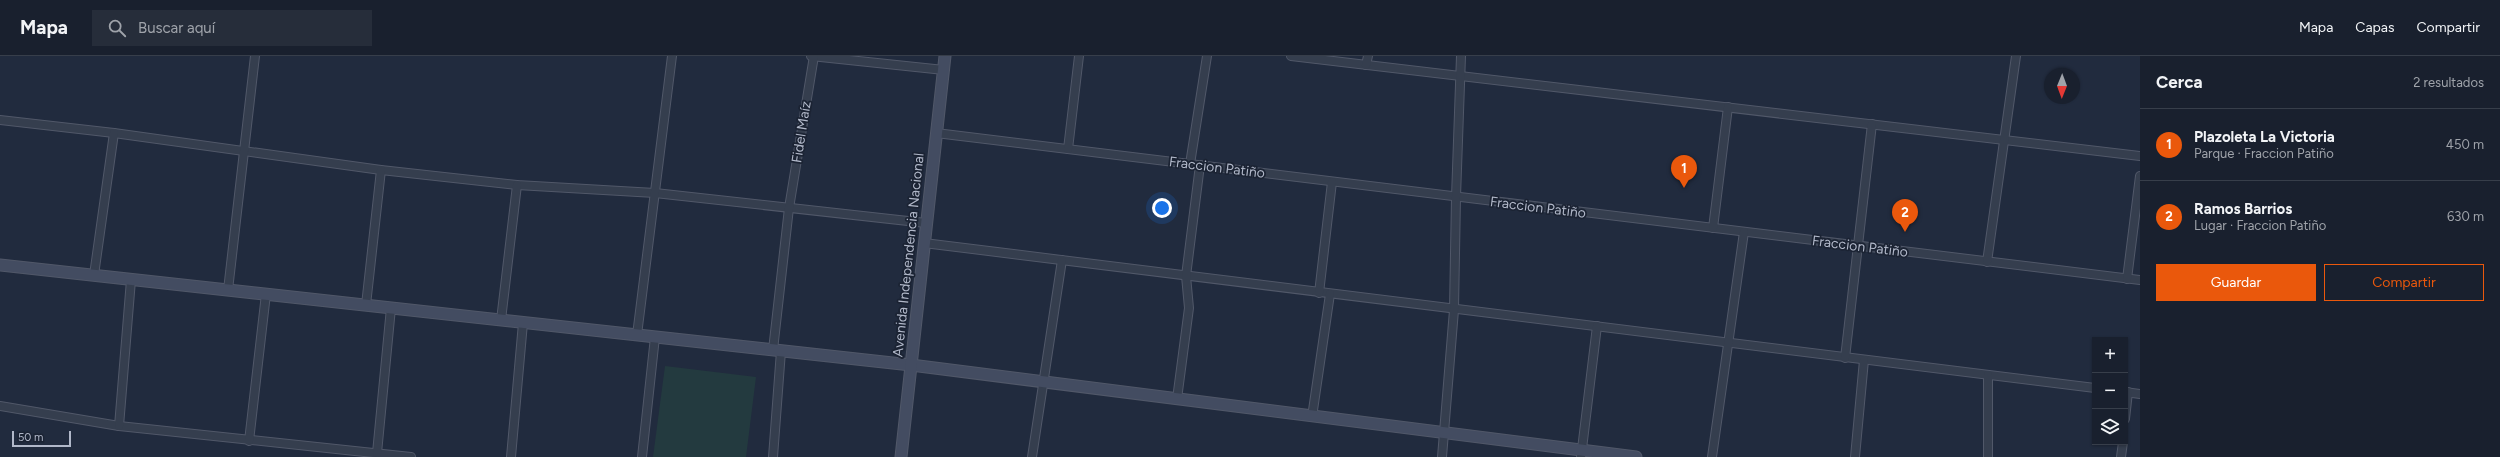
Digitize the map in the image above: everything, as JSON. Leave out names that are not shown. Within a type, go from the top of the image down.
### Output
[{"type":"street","points":[[228,290],[255,56]]},
{"type":"street","points":[[637,335],[672,56]]},
{"type":"street","points":[[813,56],[944,70]]},
{"type":"street","name":"Fidel Maíz","points":[[772,457],[777,350],[789,208],[813,56]]},
{"type":"street","name":"Avenida Independencia Nacional","points":[[901,457],[945,56]]},
{"type":"street","points":[[1068,149],[1080,56]]},
{"type":"street","points":[[1190,164],[1207,56]]},
{"type":"street","points":[[1291,56],[2140,156]]},
{"type":"street","points":[[1366,65],[1368,56]]},
{"type":"street","points":[[1442,457],[1454,310],[1461,56]]},
{"type":"street","points":[[1987,262],[2016,56]]},
{"type":"street","points":[[1713,228],[1728,107]]},
{"type":"street","points":[[0,120],[114,133],[381,170],[517,185],[655,193],[926,223]]},
{"type":"street","points":[[1845,358],[1872,124]]},
{"type":"street","points":[[94,276],[114,133]]},
{"type":"street","name":"Fraccion Patiño","points":[[936,133],[2140,280]]},
{"type":"street","points":[[1177,399],[1189,308],[1186,276],[1200,166]]},
{"type":"street","points":[[366,305],[381,170]]},
{"type":"street","points":[[2127,279],[2140,176]]},
{"type":"street","points":[[1319,293],[1332,182]]},
{"type":"street","points":[[501,320],[517,185]]},
{"type":"street","points":[[1712,457],[1744,232]]},
{"type":"street","points":[[924,243],[1454,310],[1597,326],[2092,388]]},
{"type":"street","points":[[1032,457],[1062,260]]},
{"type":"street","points":[[0,265],[911,365],[1445,433],[1582,454],[1636,457]]},
{"type":"street","points":[[119,426],[131,280]]},
{"type":"street","points":[[249,441],[266,294]]},
{"type":"street","points":[[1312,417],[1330,294]]},
{"type":"street","points":[[377,453],[392,308]]},
{"type":"street","points":[[510,457],[523,323]]},
{"type":"street","points":[[1582,454],[1597,326]]},
{"type":"street","points":[[642,457],[655,337]]},
{"type":"street","points":[[1855,457],[1864,360]]},
{"type":"street","points":[[1988,375],[1988,457]]},
{"type":"street","points":[[2128,392],[2140,394]]},
{"type":"street","points":[[0,406],[119,426],[411,457]]},
{"type":"street","points":[[2121,457],[2122,445]]},
{"type":"green space","points":[[665,366],[756,377],[746,457],[653,457]]},
{"type":"place","name":"Plazoleta La Victoria","points":[[1684,188]]},
{"type":"place","name":"Ramos Barrios","points":[[1905,232]]}]
